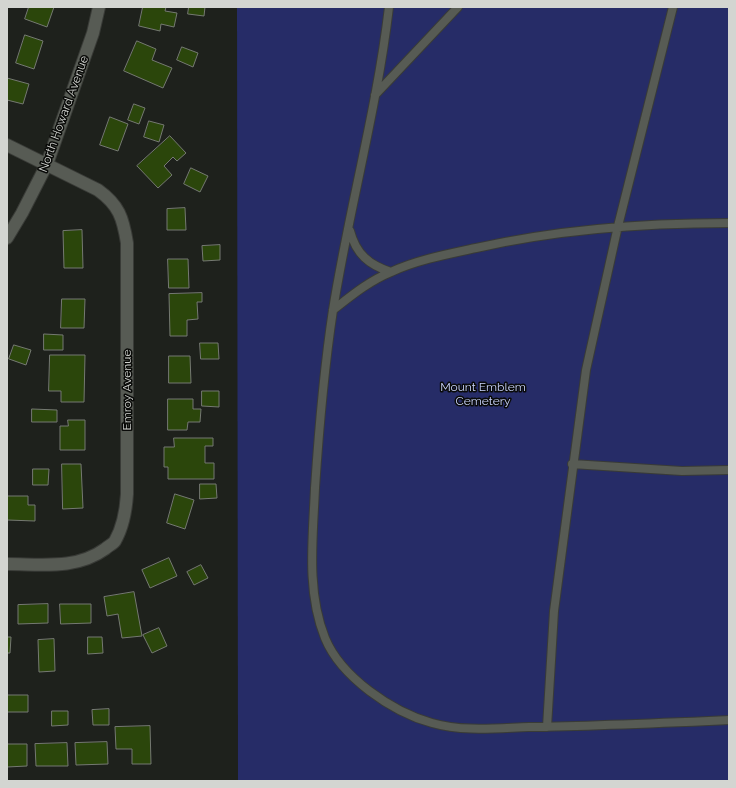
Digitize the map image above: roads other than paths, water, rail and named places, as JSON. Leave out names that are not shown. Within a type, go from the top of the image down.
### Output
[{"type":"street","name":"North Howard Avenue","points":[[7,238],[22,214],[47,164],[93,33],[98,7]]},
{"type":"street","points":[[7,145],[47,164]]},
{"type":"street","name":"Emroy Avenue","points":[[7,564],[70,564],[88,559],[114,542],[125,516],[127,494],[127,243],[123,220],[108,197],[98,190],[47,164]]},
{"type":"lane","points":[[389,7],[375,96],[333,310],[322,398],[313,530],[314,597],[326,639],[344,669],[362,684],[378,696],[415,717],[433,724],[455,727],[546,727],[729,720]]},
{"type":"lane","points":[[375,96],[458,7]]},
{"type":"lane","points":[[546,727],[554,611],[572,464],[586,370],[618,226],[673,7]]},
{"type":"lane","points":[[333,310],[354,293],[391,272],[455,253],[506,241],[539,235],[618,226],[729,223]]},
{"type":"lane","points":[[349,228],[354,245],[362,256],[379,268],[391,272]]},
{"type":"lane","points":[[572,464],[682,471],[729,470]]},
{"type":"park label","name":"Mount Emblem Cemetery","points":[[483,394]]}]
